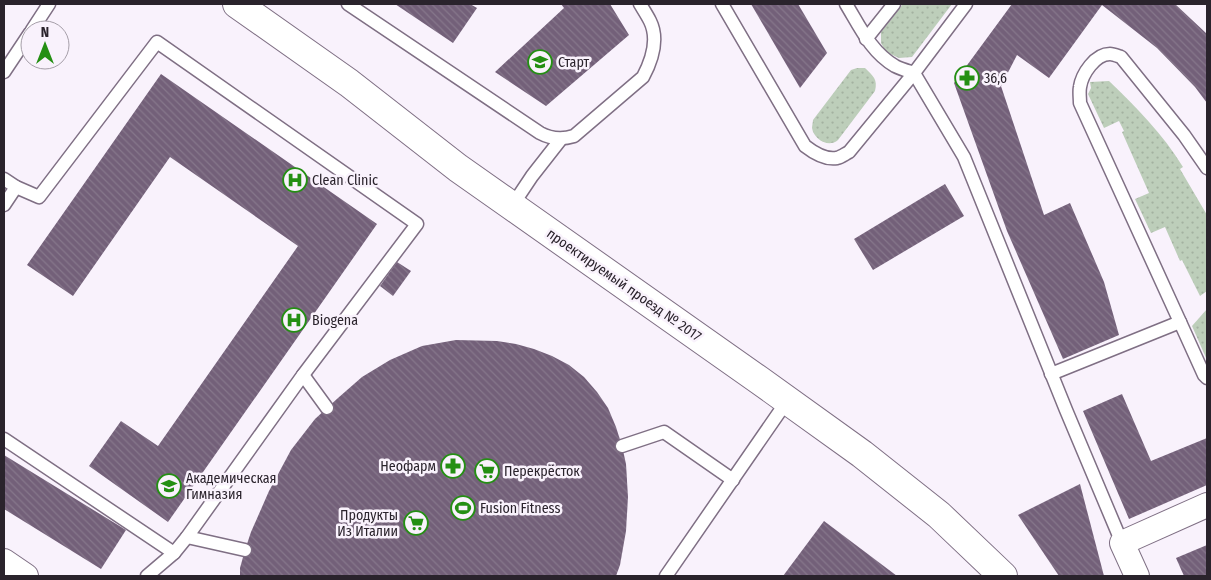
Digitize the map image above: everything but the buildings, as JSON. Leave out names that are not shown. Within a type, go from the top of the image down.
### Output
[{"type":"street","name":"проектируемый проезд № 2017","points":[[237,4],[349,82],[458,168],[862,454],[939,515],[1003,576]]},
{"type":"street","points":[[1138,576],[1122,544],[1207,505]]},
{"type":"street","points":[[4,561],[26,576]]},
{"type":"lane","points":[[38,20],[49,4]]},
{"type":"lane","points":[[348,4],[540,133],[548,137],[561,139],[574,136],[643,77],[649,67],[654,42],[651,21],[640,4]]},
{"type":"lane","points":[[722,4],[805,146],[814,153],[837,158],[849,152],[914,73],[966,4]]},
{"type":"lane","points":[[846,4],[866,39],[878,54],[896,67],[914,73],[964,157],[1122,544]]},
{"type":"lane","points":[[866,39],[894,4]]},
{"type":"lane","points":[[4,179],[16,187],[39,197],[157,42],[417,224],[303,375],[187,537],[174,553],[147,576]]},
{"type":"lane","points":[[4,72],[20,48]]},
{"type":"lane","points":[[1207,168],[1184,135],[1121,57],[1111,53],[1101,56],[1092,63],[1086,71],[1080,87],[1080,103],[1207,378]]},
{"type":"lane","points":[[512,206],[532,176],[561,139]]},
{"type":"lane","points":[[4,205],[16,187]]},
{"type":"lane","points":[[1051,374],[1180,322]]},
{"type":"lane","points":[[303,375],[327,408]]},
{"type":"lane","points":[[666,576],[787,401]]},
{"type":"lane","points":[[622,446],[664,432],[733,480]]},
{"type":"lane","points":[[4,439],[174,553]]},
{"type":"lane","points":[[187,537],[245,550]]},
{"type":"green space","points":[[903,4],[952,4],[912,57],[899,58],[886,52],[881,43],[881,32]]},
{"type":"green space","points":[[865,68],[872,76],[876,83],[875,91],[838,140],[830,143],[822,142],[813,132],[813,120],[851,70]]},
{"type":"green space","points":[[1109,81],[1167,143],[1183,167],[1180,169],[1207,215],[1207,291],[1200,296],[1182,260],[1180,261],[1165,227],[1151,233],[1135,199],[1149,193],[1119,121],[1104,128],[1088,94],[1091,88],[1090,82]]},
{"type":"green space","points":[[1207,309],[1207,360],[1192,326]]},
{"type":"place","name":"Старт","points":[[540,62]]},
{"type":"place","name":"36,6","points":[[967,78]]},
{"type":"place","name":"Clean Clinic","points":[[295,180]]},
{"type":"place","name":"Biogena","points":[[294,320]]},
{"type":"place","name":"Неофарм","points":[[453,466]]},
{"type":"place","name":"Перекрёсток","points":[[487,471]]},
{"type":"place","name":"Академическая Гимназия","points":[[169,486]]},
{"type":"place","name":"Fusion Fitness","points":[[463,508]]},
{"type":"place","name":"Продукты Из Италии","points":[[416,523]]}]
